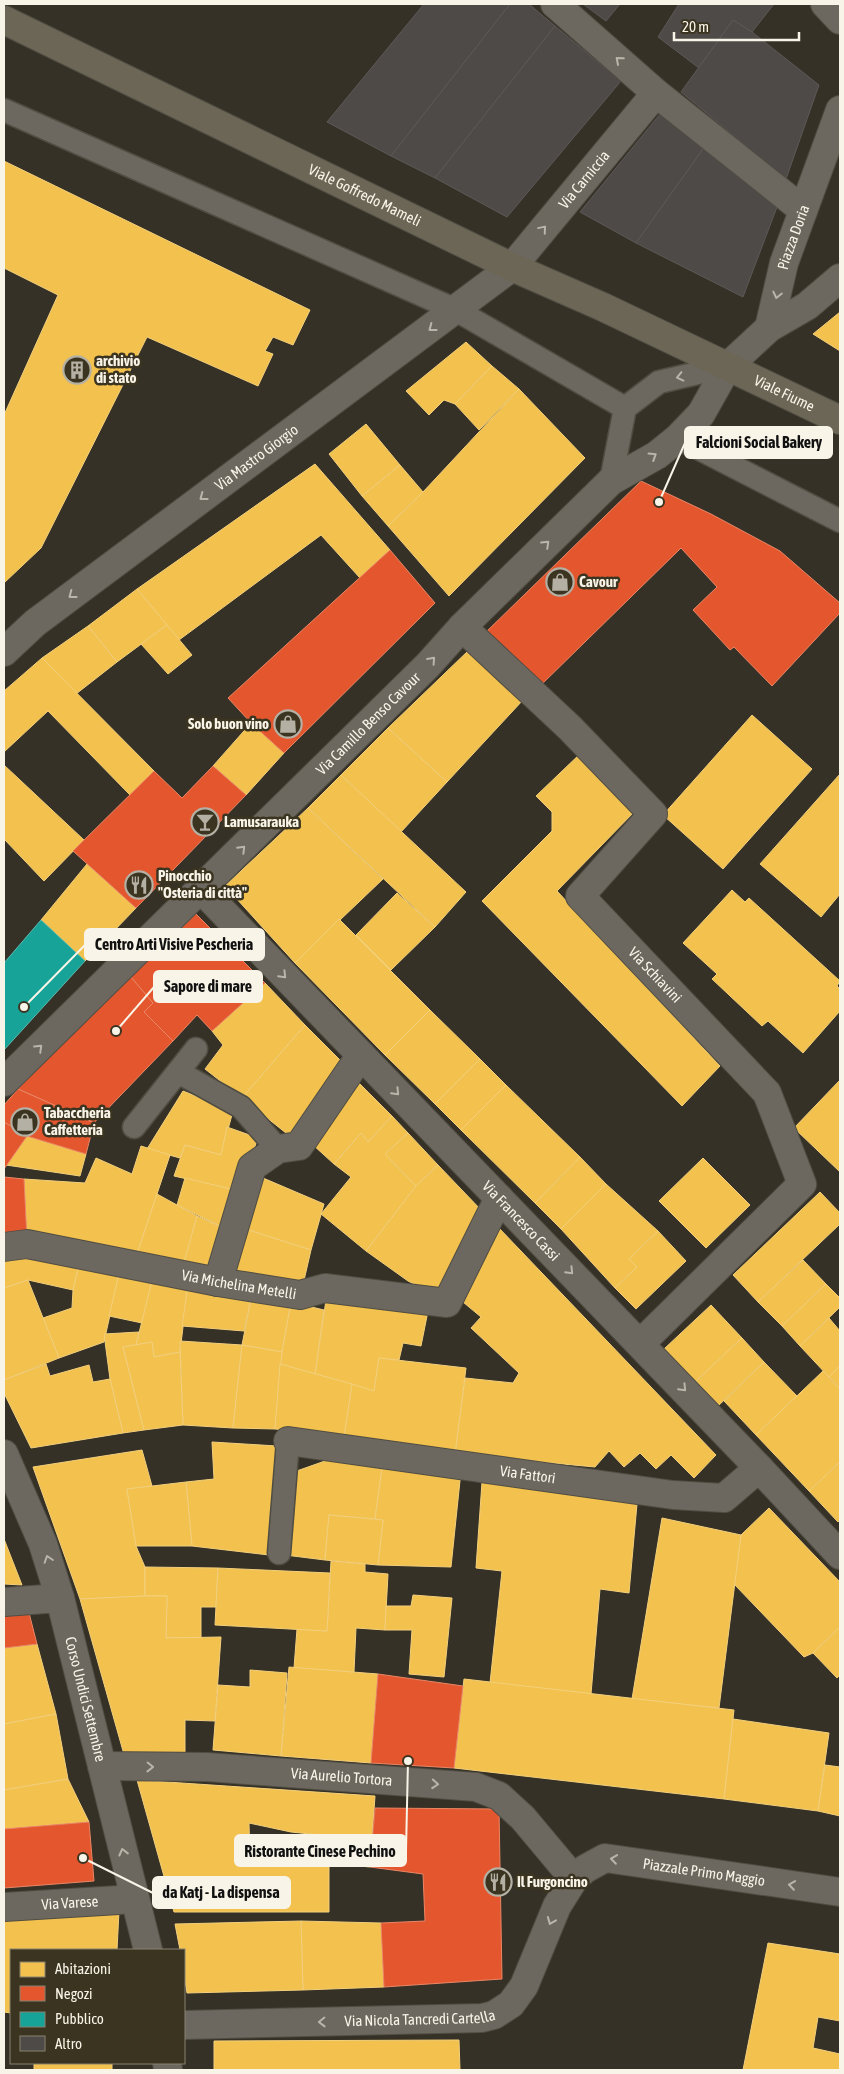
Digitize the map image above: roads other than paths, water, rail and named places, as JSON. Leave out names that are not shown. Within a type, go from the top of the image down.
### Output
[{"type":"main road","name":"Viale Goffredo Mameli","points":[[4,20],[512,267],[728,366]]},
{"type":"main road","name":"Viale Fiume","points":[[728,366],[840,420]]},
{"type":"street","points":[[555,4],[656,93],[803,210]]},
{"type":"street","points":[[825,4],[840,20]]},
{"type":"street","name":"Via Carniccia","points":[[512,267],[656,93]]},
{"type":"street","name":"Piazza Doria","points":[[769,328],[784,263],[803,210],[833,149],[840,110]]},
{"type":"street","name":"Via Mastro Giorgio","points":[[4,652],[34,623],[512,267]]},
{"type":"street","points":[[728,366],[769,328],[807,306],[840,278]]},
{"type":"street","name":"Via Camillo Benso Cavour","points":[[4,1082],[428,665],[462,627],[611,481],[657,455],[678,438],[701,414],[728,366]]},
{"type":"street","name":"Via Schiavini","points":[[462,627],[570,728],[654,814],[580,896],[767,1093],[802,1184],[640,1344]]},
{"type":"street","name":"Via Francesco Cassi","points":[[201,889],[840,1554]]},
{"type":"street","points":[[218,1282],[252,1167],[278,1149],[299,1146],[361,1055]]},
{"type":"street","name":"Via Michelina Metelli","points":[[4,1247],[27,1244],[218,1282],[300,1296],[325,1288],[447,1303],[499,1198]]},
{"type":"street","name":"Via Fattori","points":[[288,1441],[673,1495],[724,1498],[759,1468]]},
{"type":"street","name":"Corso Undici Settembre","points":[[4,1454],[43,1544],[60,1598],[148,1949]]},
{"type":"street","points":[[4,1602],[60,1598]]},
{"type":"street","name":"Via Aurelio Tortora","points":[[102,1766],[208,1767],[476,1787],[499,1796],[523,1818],[574,1879]]},
{"type":"street","name":"Piazzale Primo Maggio","points":[[574,1879],[585,1869],[605,1858],[840,1892]]},
{"type":"street","name":"Via Nicola Tancredi Cartella","points":[[185,2025],[482,2018],[494,2015],[511,2004],[524,1986],[557,1906],[574,1879]]},
{"type":"street","name":"Via Varese","points":[[4,1907],[135,1899]]},
{"type":"lane","points":[[4,110],[456,310],[625,408]]},
{"type":"lane","points":[[611,481],[625,408],[659,382],[728,366]]},
{"type":"lane","points":[[678,438],[840,521]]},
{"type":"lane","points":[[134,1127],[196,1049]]},
{"type":"lane","points":[[178,1072],[240,1107],[278,1149]]},
{"type":"lane","points":[[279,1553],[288,1441]]},
{"type":"place","name":"archivio di stato","points":[[77,370]]},
{"type":"place","name":"Falcioni Social Bakery","points":[[659,502]]},
{"type":"place","name":"Cavour","points":[[560,582]]},
{"type":"place","name":"Solo buon vino","points":[[288,724]]},
{"type":"place","name":"Lamusarauka","points":[[205,822]]},
{"type":"place","name":"Pinocchio \"Osteria di città\"","points":[[139,885]]},
{"type":"place","name":"Centro Arti Visive Pescheria","points":[[24,1007]]},
{"type":"place","name":"Sapore di mare","points":[[116,1031]]},
{"type":"place","name":"Tabaccheria Caffetteria","points":[[25,1122]]},
{"type":"place","name":"Ristorante Cinese Pechino","points":[[408,1761]]},
{"type":"place","name":"da Katj - La dispensa","points":[[83,1858]]},
{"type":"place","name":"Il Furgoncino","points":[[498,1882]]}]
